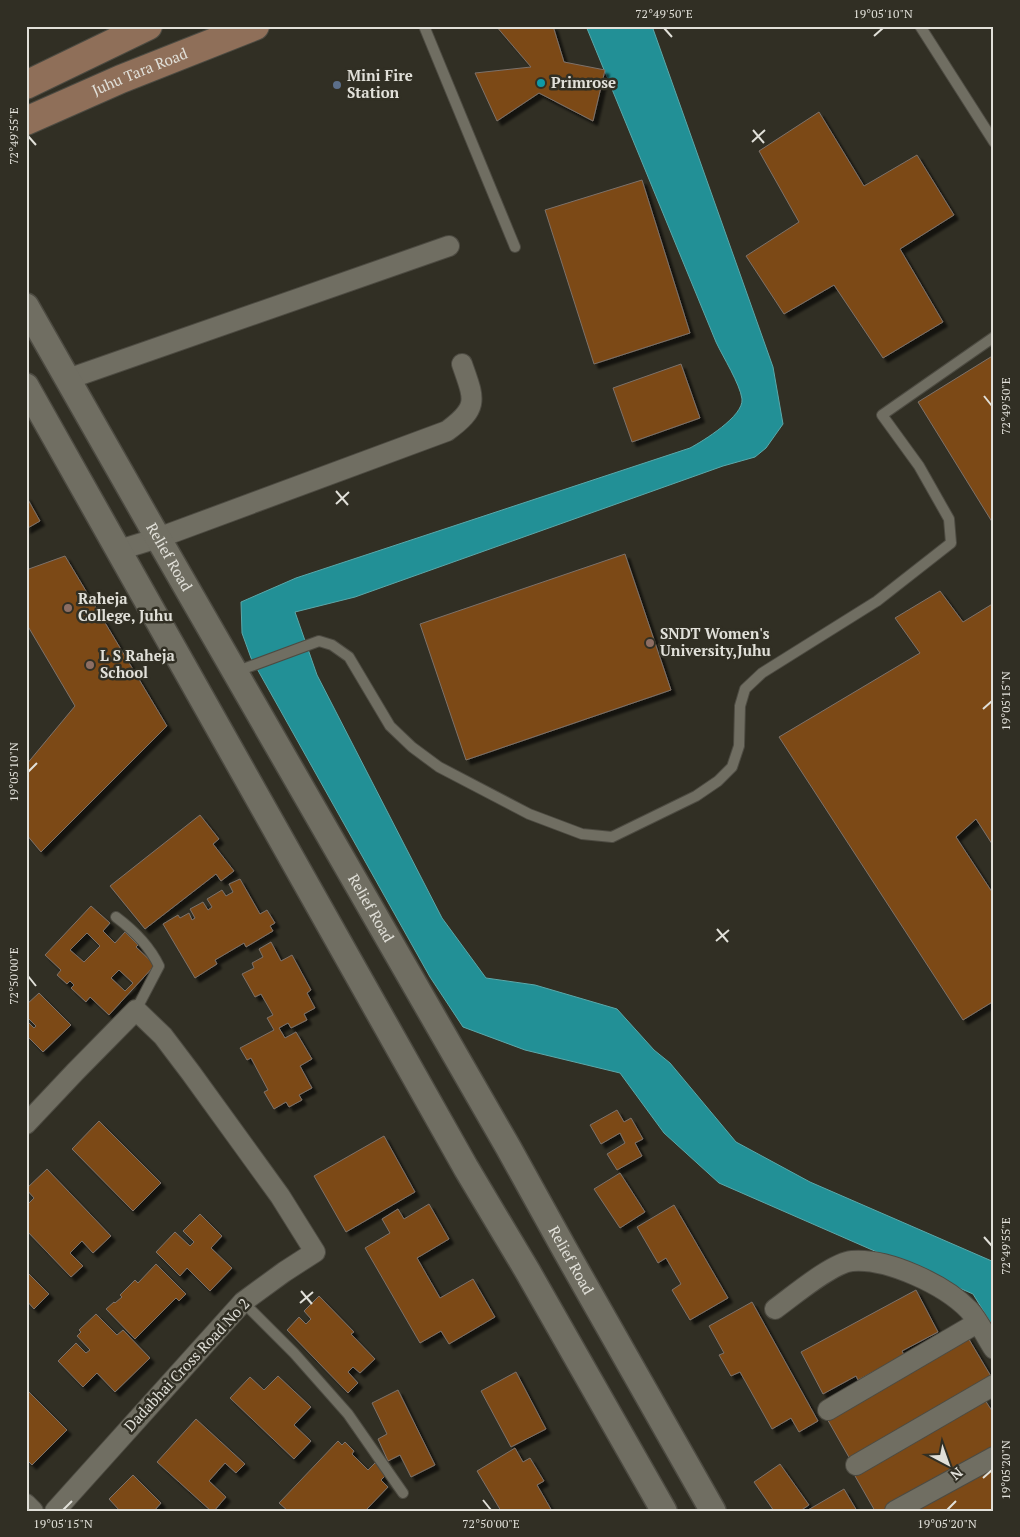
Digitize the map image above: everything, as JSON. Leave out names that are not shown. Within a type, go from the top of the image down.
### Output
[{"type":"main road","name":"Juhu Tara Road","points":[[26,121],[121,79],[255,26]]},
{"type":"main road","points":[[26,85],[140,28]]},
{"type":"street","points":[[68,379],[450,246]]},
{"type":"street","name":"Relief Road","points":[[27,310],[508,1147],[564,1250],[713,1511]]},
{"type":"street","points":[[119,550],[158,538],[447,431],[462,421],[472,406],[472,394],[462,364]]},
{"type":"street","points":[[26,386],[466,1168],[528,1272],[664,1511]]},
{"type":"street","points":[[26,1124],[74,1072],[136,1010]]},
{"type":"street","name":"Dadabhai Cross Road No 2","points":[[55,1511],[243,1302],[315,1252],[280,1196],[163,1036],[136,1010]]},
{"type":"street","points":[[775,1309],[835,1267],[852,1261],[888,1266],[924,1279],[950,1294],[970,1311],[994,1349]]},
{"type":"street","points":[[828,1410],[978,1323]]},
{"type":"street","points":[[856,1465],[994,1386]]},
{"type":"street","points":[[895,1511],[994,1457]]},
{"type":"street","points":[[26,1504],[33,1511]]},
{"type":"lane","points":[[424,26],[515,247]]},
{"type":"lane","points":[[920,26],[994,142]]},
{"type":"lane","points":[[235,672],[319,641],[332,645],[349,657],[390,726],[412,747],[440,767],[529,814],[582,834],[612,837],[696,796],[718,781],[732,767],[739,746],[740,706],[745,689],[762,672],[877,601],[951,542],[949,519],[920,466],[882,415],[994,337]]},
{"type":"lane","points":[[116,917],[127,925],[149,950],[159,966],[136,1010]]},
{"type":"lane","points":[[243,1302],[294,1353],[348,1414],[403,1493]]},
{"type":"water","points":[[586,26],[652,26],[773,367],[783,424],[766,448],[755,457],[723,466],[355,597],[295,612],[317,675],[442,918],[486,978],[535,985],[617,1009],[654,1050],[670,1063],[736,1142],[810,1182],[994,1262],[994,1328],[973,1294],[719,1183],[664,1133],[620,1073],[525,1050],[463,1027],[430,977],[251,658],[242,633],[241,602],[296,578],[690,448],[722,427],[737,413],[741,406],[741,393],[716,342]]},
{"type":"building","name":"Primrose","points":[[496,26],[553,26],[564,62],[605,70],[593,121],[539,93],[497,121],[475,73],[531,67]]},
{"type":"building","points":[[819,112],[864,186],[917,155],[954,215],[900,249],[943,322],[883,358],[834,285],[784,314],[746,256],[799,222],[759,151]]},
{"type":"building","points":[[642,180],[690,333],[594,364],[545,210]]},
{"type":"building","points":[[994,355],[994,525],[918,402]]},
{"type":"building","points":[[681,364],[700,418],[632,442],[613,388]]},
{"type":"building","points":[[26,496],[40,521],[26,529]]},
{"type":"building","points":[[625,554],[671,690],[466,760],[420,624]]},
{"type":"building","name":"L S Raheja School","points":[[65,556],[167,726],[41,852],[26,834],[26,765],[75,706],[26,623],[26,570]]},
{"type":"building","points":[[940,591],[963,622],[994,603],[994,847],[976,819],[956,837],[994,895],[994,1001],[963,1020],[779,737],[920,653],[895,618]]},
{"type":"building","points":[[200,815],[219,839],[213,844],[234,871],[221,881],[216,874],[145,929],[110,886]]},
{"type":"building","points":[[240,879],[260,914],[267,910],[275,923],[270,926],[273,931],[246,947],[244,943],[215,960],[217,964],[195,978],[163,924],[178,915],[180,918],[189,913],[192,920],[195,918],[190,909],[203,902],[208,910],[212,907],[207,899],[222,890],[226,896],[233,892],[229,884]]},
{"type":"building","points":[[91,906],[110,923],[103,931],[115,943],[125,932],[138,945],[136,947],[155,965],[109,1015],[90,997],[86,1002],[71,988],[74,985],[70,981],[67,984],[57,975],[61,970],[45,955]],"holes":[[[87,933],[100,946],[84,962],[70,950]],[[119,970],[133,983],[125,991],[111,978]]]},
{"type":"building","points":[[271,942],[281,961],[292,955],[311,990],[307,993],[315,1008],[304,1014],[307,1020],[291,1028],[288,1023],[279,1028],[285,1038],[296,1032],[312,1059],[300,1066],[312,1088],[299,1095],[302,1100],[289,1107],[286,1102],[274,1109],[264,1092],[268,1090],[251,1058],[247,1060],[240,1048],[274,1030],[267,1018],[273,1015],[261,994],[255,997],[242,974],[254,968],[252,963],[263,957],[259,949]]},
{"type":"building","points":[[39,993],[71,1025],[43,1052],[26,1035],[26,1020],[34,1028],[36,1026],[26,1016],[26,1005]]},
{"type":"building","points":[[617,1110],[624,1122],[631,1118],[643,1139],[635,1143],[642,1156],[617,1170],[607,1154],[625,1143],[620,1133],[601,1144],[590,1125]]},
{"type":"building","points":[[99,1121],[161,1183],[133,1211],[72,1149]]},
{"type":"building","points":[[384,1136],[415,1192],[346,1232],[314,1176]]},
{"type":"building","points":[[47,1169],[111,1236],[93,1253],[82,1241],[70,1253],[83,1266],[71,1277],[26,1230],[26,1206],[34,1198],[26,1189]]},
{"type":"building","points":[[620,1173],[645,1212],[620,1228],[594,1189]]},
{"type":"building","points":[[429,1204],[449,1239],[417,1258],[440,1298],[473,1279],[495,1317],[449,1344],[441,1331],[420,1343],[365,1248],[390,1233],[382,1219],[398,1209],[404,1219]]},
{"type":"building","points":[[674,1205],[728,1298],[690,1320],[672,1290],[681,1284],[666,1258],[658,1263],[637,1227]]},
{"type":"building","points":[[200,1214],[222,1236],[211,1248],[232,1268],[210,1291],[187,1268],[180,1276],[156,1252],[175,1232],[190,1246],[194,1242],[183,1231]]},
{"type":"building","points":[[156,1264],[186,1294],[179,1301],[176,1298],[135,1339],[106,1309],[122,1297],[120,1295],[135,1280],[138,1283]]},
{"type":"building","points":[[26,1271],[49,1294],[34,1309],[26,1300]]},
{"type":"building","points":[[916,1290],[938,1332],[902,1351],[904,1355],[858,1380],[856,1376],[823,1394],[801,1352]]},
{"type":"building","points":[[319,1296],[354,1332],[351,1334],[375,1359],[360,1373],[353,1367],[348,1372],[358,1383],[348,1393],[287,1330],[299,1317],[306,1324],[311,1319],[304,1311]]},
{"type":"building","points":[[752,1302],[818,1421],[799,1432],[791,1418],[772,1429],[740,1372],[731,1376],[719,1355],[724,1353],[709,1326]]},
{"type":"building","points":[[96,1314],[117,1335],[123,1330],[150,1358],[115,1392],[97,1373],[83,1387],[58,1361],[76,1343],[86,1353],[90,1350],[77,1336],[81,1332],[79,1330]]},
{"type":"building","points":[[967,1336],[992,1378],[850,1459],[826,1417]]},
{"type":"building","points":[[516,1372],[546,1429],[511,1447],[481,1391]]},
{"type":"building","points":[[278,1376],[311,1407],[294,1425],[311,1441],[294,1459],[230,1398],[250,1377],[264,1390]]},
{"type":"building","points":[[26,1389],[67,1430],[32,1465],[26,1459]]},
{"type":"building","points":[[398,1390],[435,1465],[411,1477],[400,1455],[388,1461],[378,1439],[387,1434],[372,1403]]},
{"type":"building","points":[[985,1400],[994,1414],[994,1450],[889,1511],[875,1511],[855,1476]]},
{"type":"building","points":[[196,1419],[245,1464],[236,1473],[225,1463],[209,1481],[226,1497],[214,1511],[211,1511],[157,1462]]},
{"type":"building","points":[[338,1441],[342,1445],[345,1442],[354,1451],[352,1454],[368,1470],[375,1463],[387,1474],[381,1480],[388,1487],[365,1511],[288,1511],[279,1503]]},
{"type":"building","points":[[515,1448],[523,1462],[530,1458],[544,1481],[537,1485],[552,1511],[501,1511],[477,1471]]},
{"type":"building","points":[[994,1460],[994,1511],[902,1511]]},
{"type":"building","points":[[780,1464],[809,1505],[800,1511],[774,1511],[754,1482]]},
{"type":"building","points":[[133,1475],[161,1503],[154,1511],[120,1511],[109,1499]]},
{"type":"building","points":[[844,1489],[857,1511],[808,1511],[808,1510]]},
{"type":"place","name":"Primrose","points":[[541,83]]},
{"type":"place","name":"Mini Fire Station","points":[[337,85]]},
{"type":"place","name":"Raheja College, Juhu","points":[[68,608]]},
{"type":"place","name":"SNDT Women's University,Juhu","points":[[650,643]]},
{"type":"place","name":"L S Raheja School","points":[[90,665]]}]
